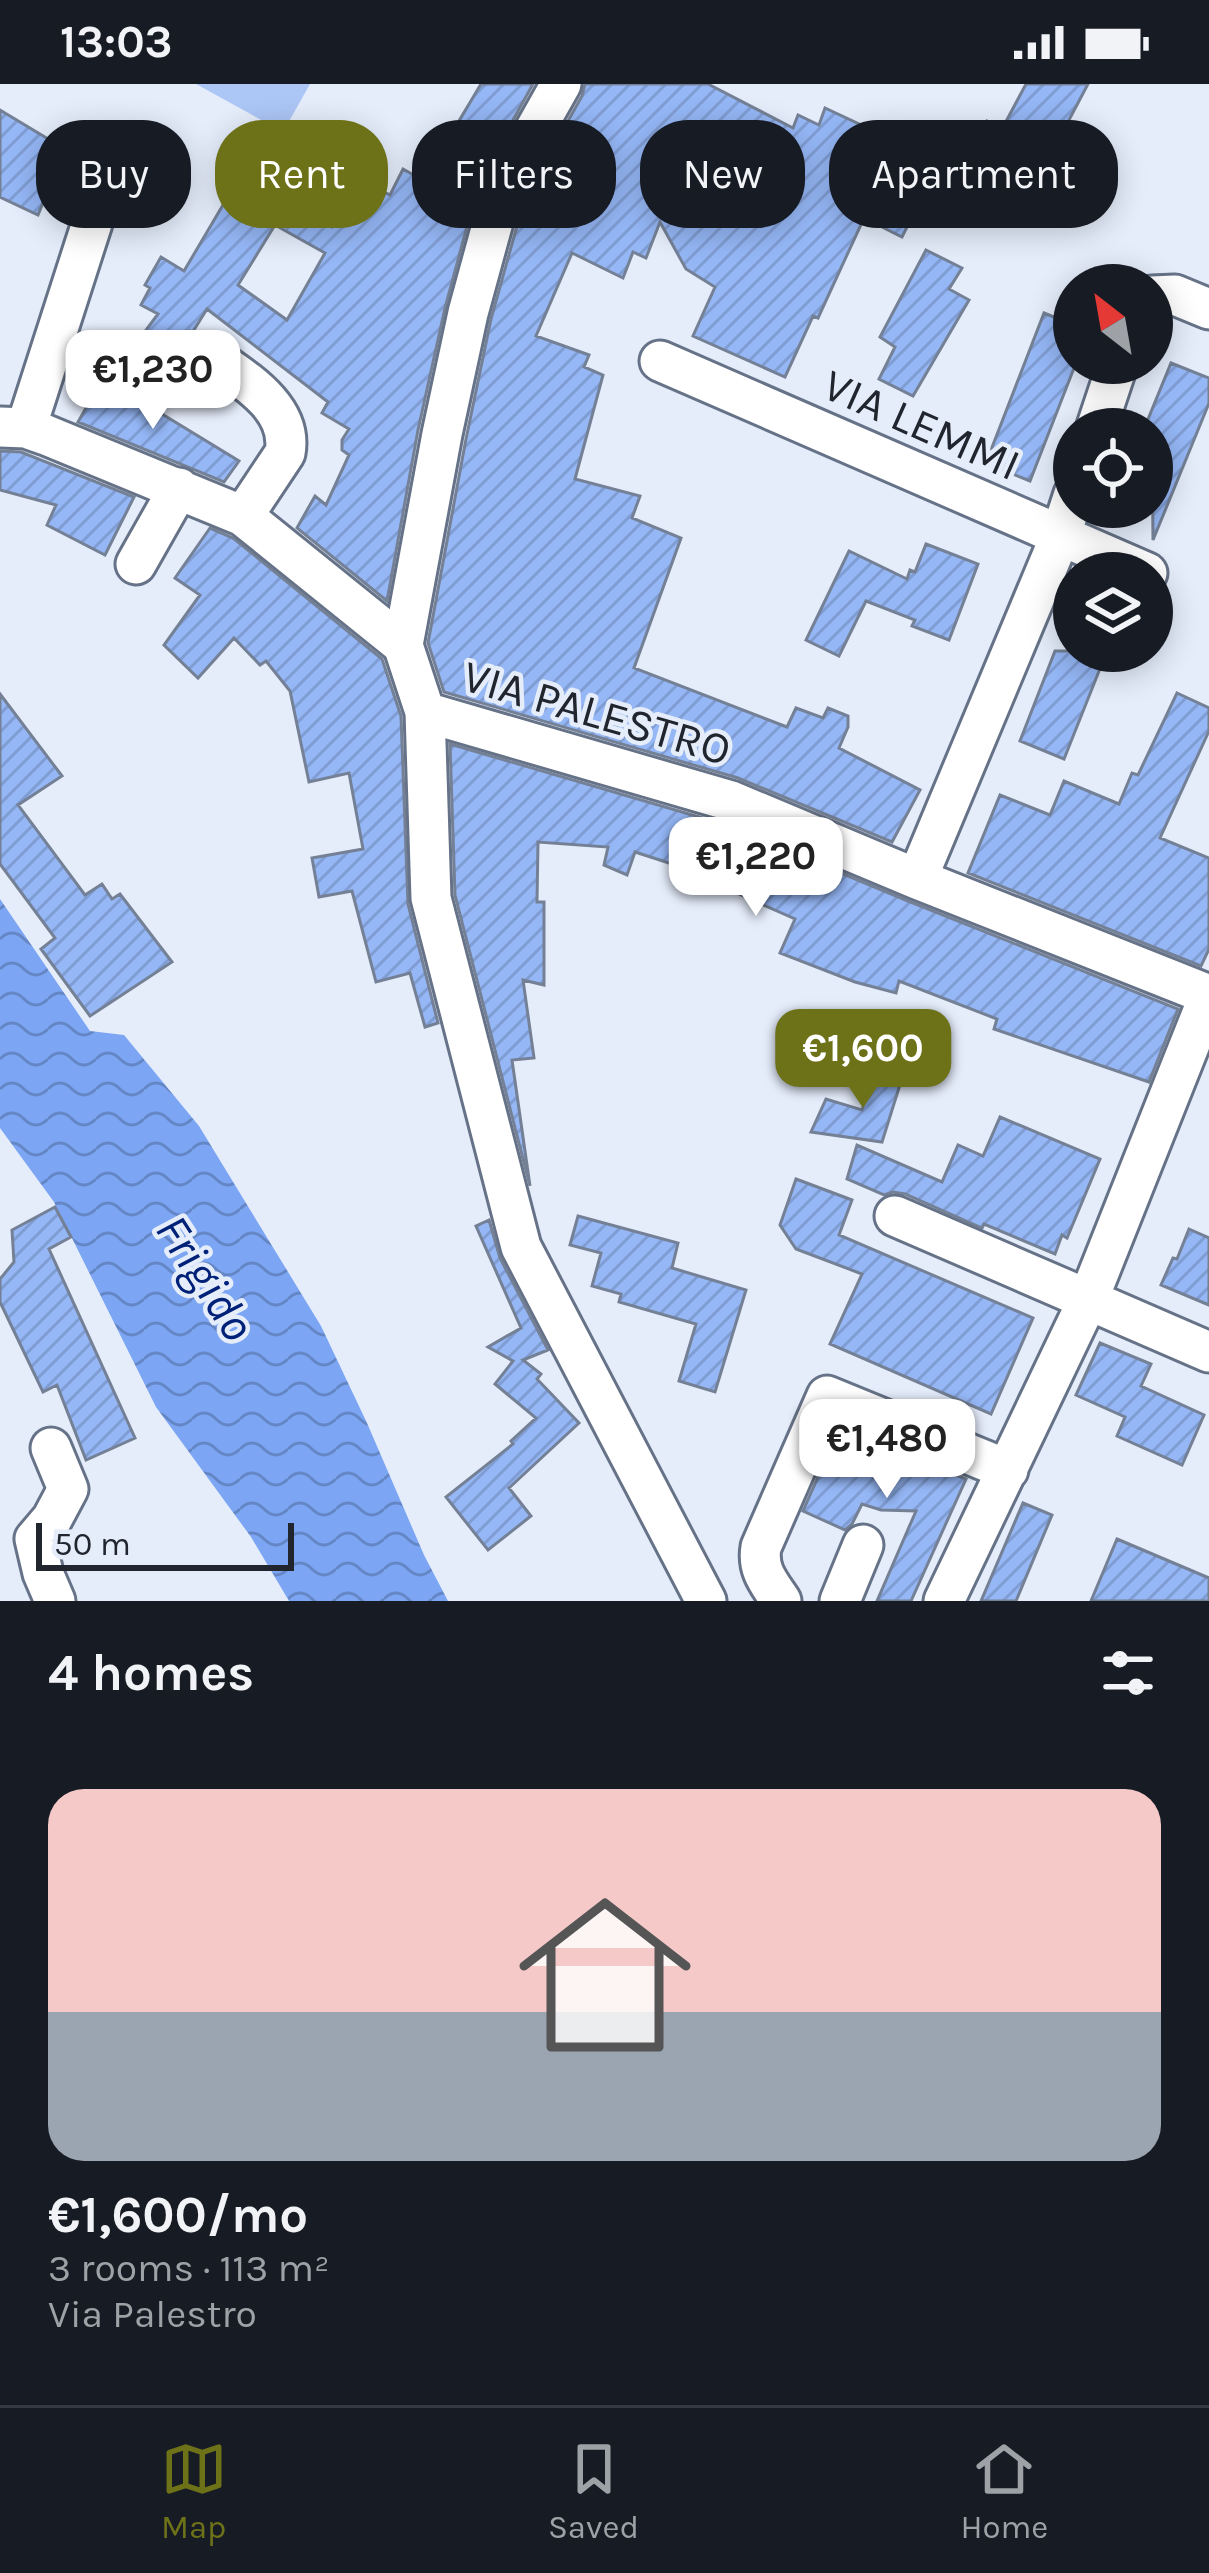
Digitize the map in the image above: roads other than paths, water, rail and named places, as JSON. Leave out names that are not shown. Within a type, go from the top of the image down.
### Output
[{"type":"street","points":[[562,84],[522,153],[494,218],[451,393],[404,645],[425,712],[431,898],[521,1246],[706,1601]]},
{"type":"street","points":[[90,228],[24,430],[243,516],[404,645]]},
{"type":"street","points":[[1173,295],[1209,309]]},
{"type":"street","points":[[218,361],[258,389],[273,408],[287,441],[285,453],[243,516]]},
{"type":"street","name":"VIA LEMMI","points":[[660,361],[1096,552]]},
{"type":"street","points":[[136,564],[179,488]]},
{"type":"street","points":[[917,879],[1063,528]]},
{"type":"street","name":"VIA PALESTRO","points":[[425,712],[731,801],[1209,996]]},
{"type":"street","points":[[944,1601],[1088,1300],[1209,996]]},
{"type":"street","points":[[895,1216],[1209,1352]]},
{"type":"street","points":[[782,1601],[764,1576],[761,1547],[827,1396],[1008,1470]]},
{"type":"street","points":[[51,1448],[68,1489],[35,1539],[55,1601]]},
{"type":"street","points":[[840,1601],[862,1545]]},
{"type":"water","name":"Frigido","points":[[0,899],[90,1031],[124,1035],[199,1126],[321,1326],[448,1601],[289,1601],[251,1537],[156,1407],[54,1202],[0,1128]]}]
